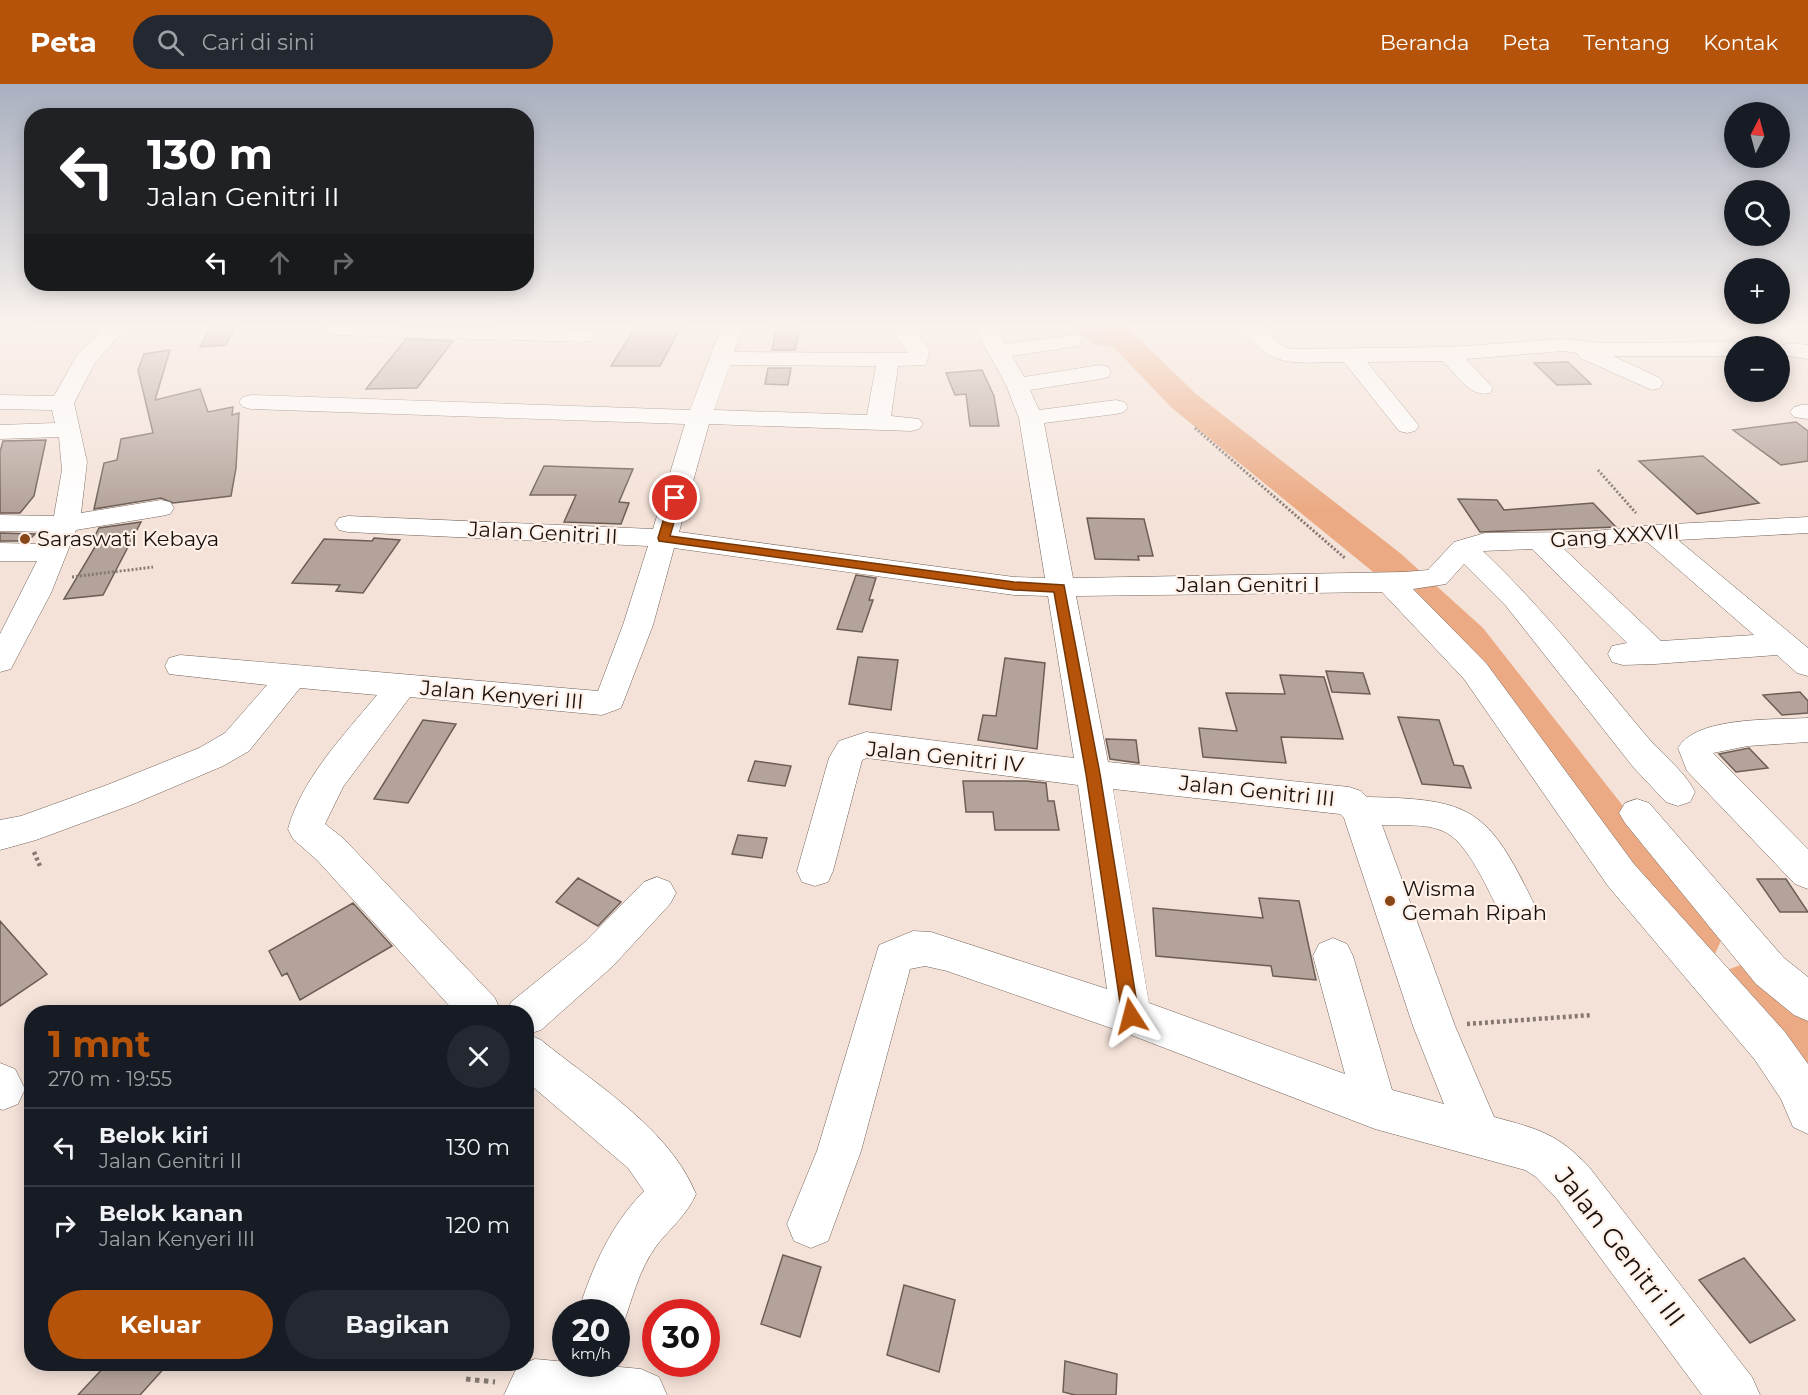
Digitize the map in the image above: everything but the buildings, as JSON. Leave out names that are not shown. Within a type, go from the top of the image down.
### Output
[{"type":"street","points":[[1,657],[41,581],[64,524],[75,468],[62,403],[71,386]]},
{"type":"street","name":"Jalan Kenyeri III","points":[[180,666],[602,704],[610,700],[638,625],[699,418],[711,386]]},
{"type":"street","points":[[878,423],[884,386]]},
{"type":"street","points":[[1018,386],[1031,418],[1093,774],[1131,1016]]},
{"type":"street","points":[[1375,386],[1407,426]]},
{"type":"street","points":[[0,402],[62,403]]},
{"type":"street","points":[[251,402],[911,424]]},
{"type":"street","points":[[1031,418],[1116,407]]},
{"type":"street","points":[[0,432],[68,430]]},
{"type":"street","points":[[0,523],[64,524],[162,508]]},
{"type":"street","name":"Jalan Genitri II","points":[[348,524],[663,538],[1014,586],[1059,584]]},
{"type":"street","name":"Gang XXXVII","points":[[1464,548],[1485,541],[1615,538],[1653,532],[1808,525]]},
{"type":"street","points":[[1653,532],[1808,665]]},
{"type":"street","points":[[1540,541],[1654,653]]},
{"type":"street","points":[[1464,548],[1516,599],[1646,759],[1678,792]]},
{"type":"street","name":"Jalan Genitri I","points":[[1059,584],[1283,586],[1386,583],[1436,578],[1464,548]]},
{"type":"street","points":[[0,552],[53,553]]},
{"type":"street","points":[[929,567],[1059,584]]},
{"type":"street","points":[[1386,583],[1475,672],[1621,875],[1770,1046],[1798,1086],[1808,1112]]},
{"type":"street","points":[[1623,654],[1784,644]]},
{"type":"street","points":[[0,835],[23,830],[109,799],[211,757],[237,742],[292,676]]},
{"type":"street","points":[[402,686],[321,794],[306,818],[306,829],[330,849],[475,1005]]},
{"type":"street","points":[[1808,730],[1717,738],[1700,743],[1695,748],[1699,762],[1808,873]]},
{"type":"street","name":"Jalan Genitri IV","points":[[815,871],[846,758],[852,750],[858,747],[1093,774]]},
{"type":"street","name":"Jalan Genitri III","points":[[1093,774],[1349,801],[1359,811],[1434,1026],[1479,1135]]},
{"type":"street","points":[[1359,811],[1439,815],[1459,822],[1479,843],[1515,904]]},
{"type":"street","points":[[1637,813],[1770,971],[1808,1002]]},
{"type":"street","points":[[534,1009],[599,954],[657,893]]},
{"type":"street","name":"Jalan Genitri III","points":[[811,1224],[839,1151],[893,958],[907,948],[923,947],[947,953],[1131,1016],[1375,1107],[1534,1150],[1552,1161],[1574,1182],[1734,1395]]},
{"type":"street","points":[[1333,956],[1375,1107]]},
{"type":"street","points":[[534,1060],[644,1152],[673,1194],[640,1229],[615,1273],[607,1299]]},
{"type":"street","points":[[530,1395],[535,1385],[642,1395]]},
{"type":"path","points":[[1195,428],[1386,583]]},
{"type":"path","points":[[1598,470],[1653,532]]},
{"type":"path","points":[[41,581],[153,567]]},
{"type":"path","points":[[1434,1026],[1592,1015]]},
{"type":"waterway","points":[[1169,386],[1184,401],[1386,562],[1468,639],[1663,898],[1695,936]]},
{"type":"waterway","points":[[1743,991],[1766,1019],[1808,1053]]},
{"type":"place","name":"Saraswati Kebaya","points":[[25,539]]},
{"type":"place","name":"Wisma Gemah Ripah","points":[[1390,901]]},
{"type":"route","points":[[675,498],[663,538],[1014,586],[1059,588],[1093,774],[1131,1016]]}]
